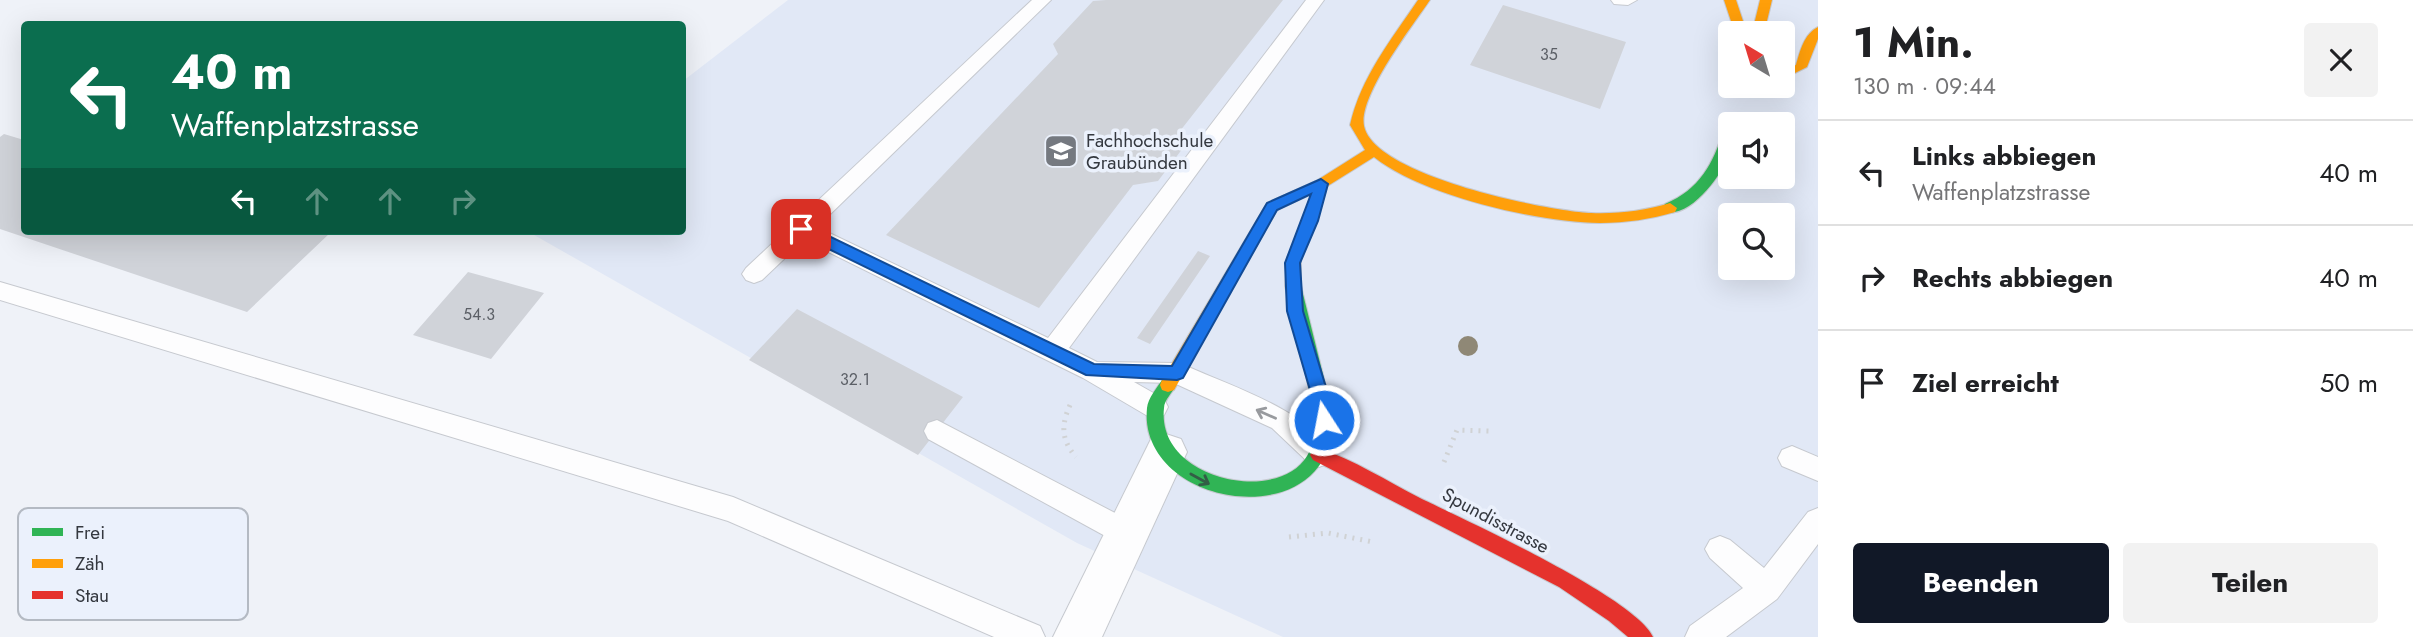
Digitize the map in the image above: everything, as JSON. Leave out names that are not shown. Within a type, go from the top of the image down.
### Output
[{"type":"main road","points":[[1424,0],[1360,102],[1357,132],[1373,151],[1411,172],[1513,205],[1587,218],[1626,218],[1662,211],[1690,200],[1711,181],[1718,168]]},
{"type":"main road","points":[[1730,0],[1737,21]]},
{"type":"main road","points":[[1761,21],[1766,0]]},
{"type":"main road","points":[[1796,69],[1801,67],[1809,43],[1818,31]]},
{"type":"main road","points":[[1321,184],[1293,263],[1295,311],[1322,404],[1326,436],[1319,455],[1292,482],[1267,492],[1247,492],[1210,485],[1184,471],[1156,438],[1152,424],[1155,407],[1272,207],[1321,184],[1373,151]]},
{"type":"main road","name":"Spundisstrasse","points":[[1319,455],[1566,581],[1616,614],[1643,637]]},
{"type":"street","points":[[1077,637],[1166,452]]},
{"type":"lane","points":[[754,274],[1042,0]]},
{"type":"lane","points":[[1054,352],[1315,0]]},
{"type":"lane","points":[[1620,0],[1628,0]]},
{"type":"lane","points":[[801,229],[1092,370],[1155,407]]},
{"type":"lane","points":[[0,291],[733,510],[1029,637]]},
{"type":"lane","points":[[1092,370],[1177,373],[1281,420],[1319,455]]},
{"type":"lane","points":[[937,431],[1137,517]]},
{"type":"lane","points":[[1792,458],[1818,469]]},
{"type":"lane","points":[[1701,637],[1766,589],[1814,535]]},
{"type":"lane","points":[[1720,549],[1766,589]]},
{"type":"path","points":[[1078,458],[1067,447],[1062,436],[1063,417],[1092,370]]},
{"type":"path","points":[[1275,537],[1328,533],[1378,544]]},
{"type":"shaded area","points":[[788,0],[1818,0],[1818,637],[1283,637],[1077,543],[534,235],[686,235],[686,79]]},
{"type":"building","points":[[1283,0],[1180,131],[1186,144],[1158,181],[1133,185],[1039,308],[886,235],[1058,54],[1053,44],[1093,1]]},
{"type":"building","points":[[1503,5],[1626,42],[1600,109],[1470,65]]},
{"type":"building","points":[[4,134],[21,139],[21,235],[328,235],[247,312],[0,229],[0,137]]},
{"type":"building","points":[[1198,251],[1210,256],[1150,344],[1137,338]]},
{"type":"building","points":[[468,272],[544,293],[491,359],[413,335]]},
{"type":"building","points":[[797,309],[963,397],[918,455],[749,360]]},
{"type":"traffic: fast","points":[[1670,208],[1694,195],[1711,177],[1718,164]]},
{"type":"traffic: fast","points":[[1168,385],[1155,408],[1158,438],[1174,462],[1199,479],[1230,488],[1262,489],[1291,481],[1313,463],[1324,436],[1324,415],[1293,286],[1294,258],[1309,224],[1321,184]]},
{"type":"traffic: slow","points":[[1424,0],[1383,59],[1366,91],[1357,125],[1367,144],[1385,159],[1440,184],[1537,211],[1566,216],[1610,218],[1641,215],[1670,208]]},
{"type":"traffic: slow","points":[[1730,0],[1737,21]]},
{"type":"traffic: slow","points":[[1761,21],[1766,0]]},
{"type":"traffic: slow","points":[[1796,69],[1801,67],[1809,43],[1818,31]]},
{"type":"traffic: slow","points":[[1168,385],[1272,207],[1321,184],[1373,151]]},
{"type":"traffic: jam","points":[[1319,455],[1566,581],[1616,614],[1643,637]]},
{"type":"place","name":"Fachhochschule Graubünden","points":[[1061,151]]},
{"type":"route","points":[[801,229],[1092,370],[1177,373],[1272,207],[1321,184],[1293,263],[1295,311],[1301,338],[1316,379],[1324,420]]}]
